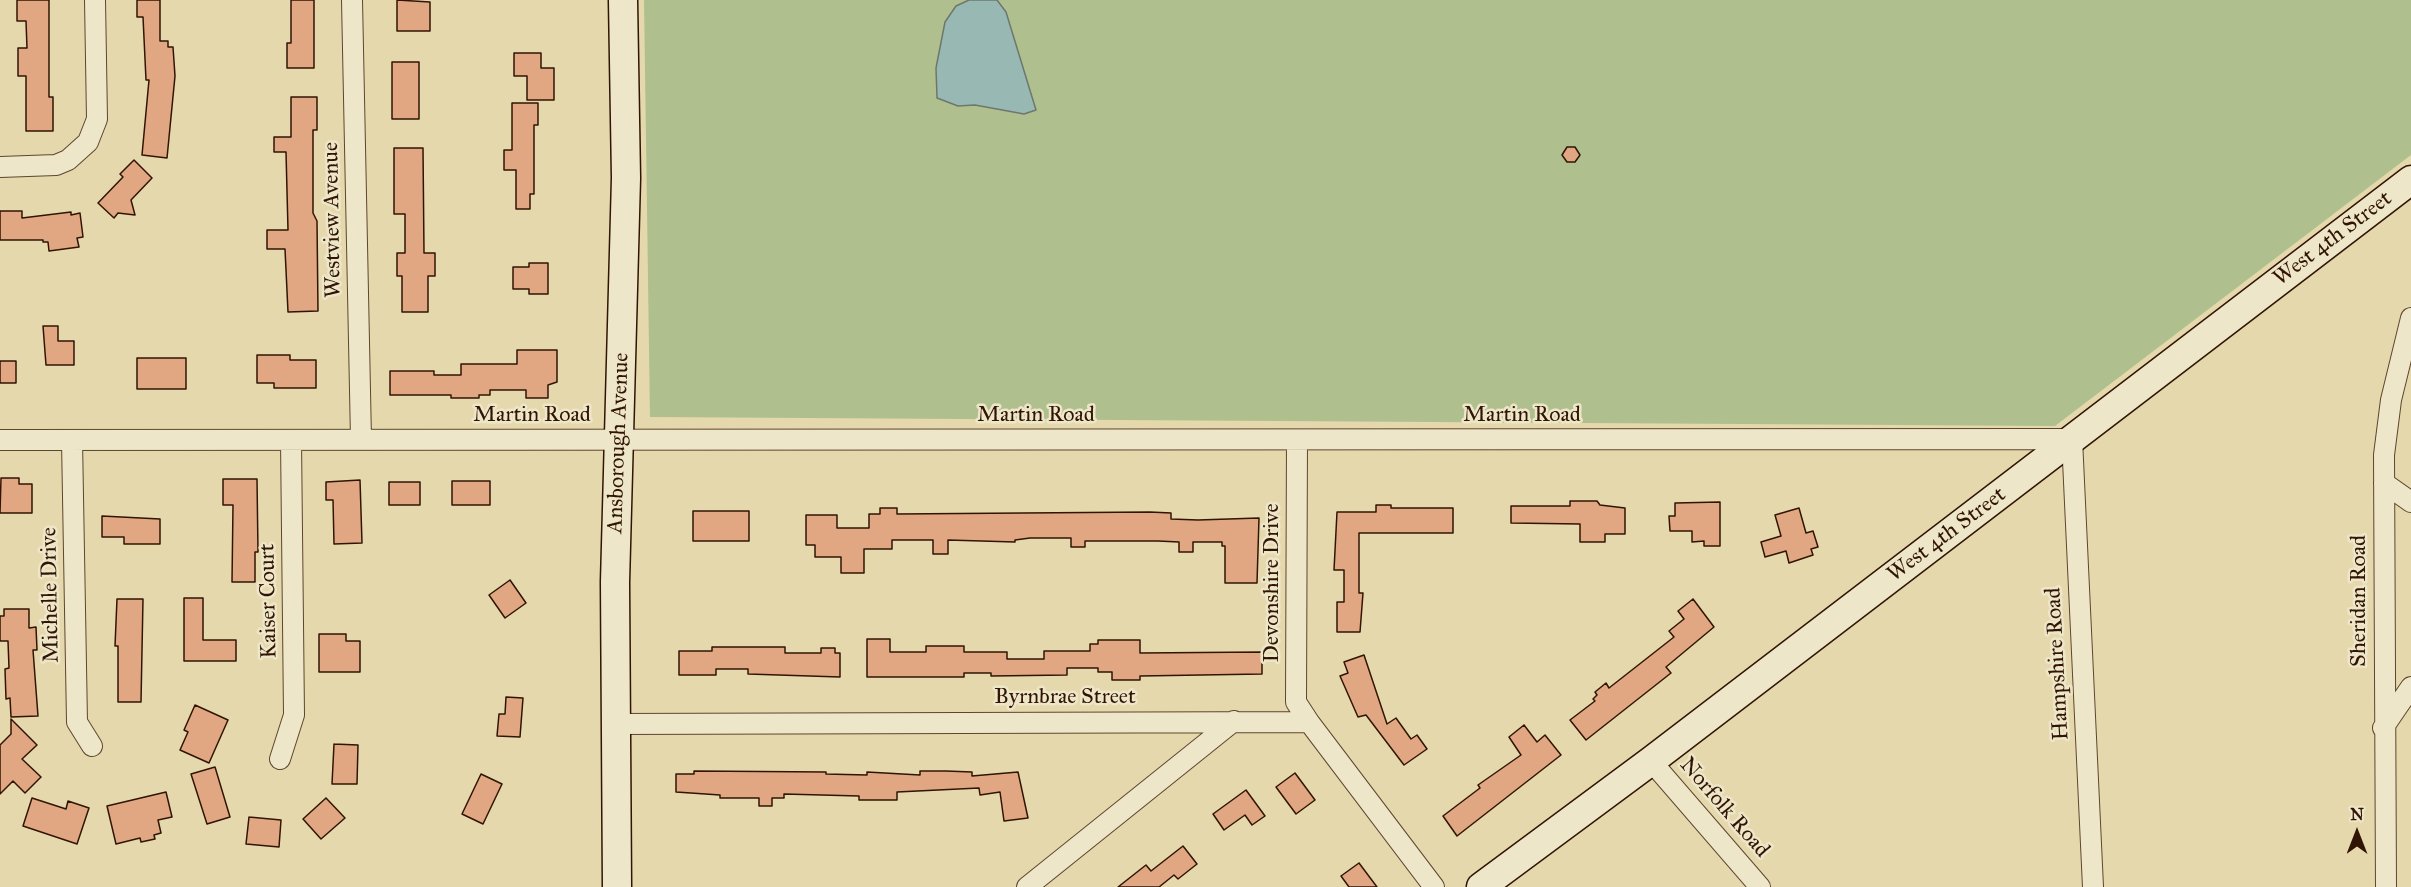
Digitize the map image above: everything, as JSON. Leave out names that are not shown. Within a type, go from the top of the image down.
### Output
[{"type":"main road","name":"Ansborough Avenue","points":[[617,887],[615,582],[626,178],[623,0]]},
{"type":"main road","name":"West 4th Street","points":[[1481,887],[1652,761],[2411,180]]},
{"type":"street","points":[[0,167],[56,165],[68,160],[88,141],[97,118],[95,0]]},
{"type":"street","name":"Westview Avenue","points":[[352,0],[361,439]]},
{"type":"street","name":"Sheridan Road","points":[[2386,887],[2384,455],[2391,400],[2411,318]]},
{"type":"street","name":"Martin Road","points":[[0,440],[2072,439]]},
{"type":"street","name":"Hampshire Road","points":[[2072,439],[2093,887]]},
{"type":"street","name":"Michelle Drive","points":[[72,440],[77,722],[92,746]]},
{"type":"street","name":"Kaiser Court","points":[[280,759],[294,715],[291,440]]},
{"type":"street","name":"Devonshire Drive","points":[[1297,440],[1296,702],[1309,722]]},
{"type":"street","points":[[2384,483],[2411,502]]},
{"type":"street","points":[[2384,728],[2411,687]]},
{"type":"street","points":[[1026,887],[1234,721]]},
{"type":"street","points":[[1309,722],[1434,887]]},
{"type":"street","name":"Byrnbrae Street","points":[[615,724],[1309,722]]},
{"type":"street","name":"Norfolk Road","points":[[1652,761],[1760,887]]},
{"type":"green space","points":[[644,0],[2411,0],[2411,155],[2055,426],[650,417]]},
{"type":"water","points":[[969,0],[997,0],[1006,12],[1036,110],[1024,114],[975,105],[958,106],[937,98],[936,68],[945,22],[956,6]]},
{"type":"building","points":[[17,0],[49,0],[49,97],[53,97],[53,131],[26,131],[26,76],[18,76],[18,48],[27,48],[26,21],[17,21]]},
{"type":"building","points":[[137,0],[160,0],[160,41],[168,41],[168,47],[173,47],[175,76],[167,158],[142,155],[149,80],[146,80],[143,17],[137,17]]},
{"type":"building","points":[[291,0],[314,0],[314,68],[287,68],[287,43],[291,43]]},
{"type":"building","points":[[397,0],[430,2],[430,31],[397,31]]},
{"type":"building","points":[[514,53],[541,53],[541,68],[554,68],[554,100],[527,100],[527,76],[514,76]]},
{"type":"building","points":[[392,62],[419,62],[419,119],[392,119]]},
{"type":"building","points":[[291,97],[317,97],[317,130],[313,130],[313,213],[317,221],[318,311],[288,312],[285,249],[267,249],[267,230],[288,230],[286,152],[274,152],[274,137],[291,137]]},
{"type":"building","points":[[512,103],[538,103],[538,125],[534,125],[534,194],[530,194],[530,209],[516,209],[516,170],[504,170],[504,150],[512,150]]},
{"type":"building","points":[[1567,147],[1575,147],[1580,155],[1575,162],[1567,162],[1562,155]]},
{"type":"building","points":[[394,148],[423,148],[424,253],[435,253],[435,276],[428,276],[428,312],[402,312],[402,276],[397,276],[397,253],[405,253],[405,214],[394,214]]},
{"type":"building","points":[[134,160],[152,178],[131,200],[135,215],[118,213],[114,218],[98,203],[123,177],[120,174]]},
{"type":"building","points":[[0,211],[22,211],[22,218],[80,213],[83,237],[77,238],[79,247],[49,251],[48,242],[43,242],[43,240],[0,240]]},
{"type":"building","points":[[529,263],[548,263],[548,294],[529,294],[529,289],[513,289],[513,267],[529,267]]},
{"type":"building","points":[[43,326],[58,326],[58,341],[74,341],[74,365],[46,365]]},
{"type":"building","points":[[517,350],[557,350],[557,382],[548,385],[548,398],[526,398],[526,390],[490,390],[490,395],[479,395],[479,398],[451,398],[451,395],[390,395],[390,371],[434,371],[434,375],[461,375],[461,364],[517,364]]},
{"type":"building","points":[[257,355],[290,355],[290,360],[316,360],[316,388],[274,388],[274,383],[257,383]]},
{"type":"building","points":[[137,358],[186,358],[186,389],[137,389]]},
{"type":"building","points":[[0,361],[16,361],[16,383],[0,383]]},
{"type":"building","points":[[1,478],[19,478],[19,484],[32,484],[32,513],[0,513]]},
{"type":"building","points":[[223,479],[257,479],[258,552],[255,552],[255,582],[232,582],[233,505],[223,505]]},
{"type":"building","points":[[360,480],[362,543],[334,544],[333,500],[326,500],[326,482]]},
{"type":"building","points":[[452,481],[490,481],[490,505],[452,505]]},
{"type":"building","points":[[389,482],[420,482],[420,505],[389,505]]},
{"type":"building","points":[[1570,501],[1597,501],[1600,505],[1625,508],[1625,534],[1605,534],[1605,542],[1580,542],[1580,524],[1511,523],[1511,506],[1570,506]]},
{"type":"building","points":[[1720,502],[1720,546],[1704,546],[1704,541],[1692,542],[1692,531],[1670,531],[1669,516],[1675,516],[1675,503]]},
{"type":"building","points":[[1376,505],[1391,505],[1391,508],[1453,508],[1453,533],[1359,533],[1359,593],[1363,593],[1360,632],[1337,632],[1337,602],[1344,602],[1344,570],[1334,570],[1337,512],[1376,512]]},
{"type":"building","points":[[880,508],[897,508],[897,514],[1150,512],[1171,513],[1171,519],[1259,518],[1257,583],[1225,583],[1225,546],[1222,546],[1222,542],[1193,542],[1193,552],[1179,552],[1179,542],[1085,541],[1085,547],[1071,547],[1071,538],[1030,538],[1015,540],[1015,542],[948,540],[948,554],[933,554],[933,540],[892,540],[892,549],[864,549],[864,573],[841,573],[841,557],[815,557],[815,545],[806,545],[806,515],[837,515],[837,528],[869,528],[869,514],[880,514]]},
{"type":"building","points":[[1799,508],[1806,533],[1813,531],[1818,547],[1811,549],[1813,555],[1789,563],[1786,551],[1765,557],[1761,542],[1781,536],[1775,515]]},
{"type":"building","points":[[693,511],[749,511],[749,541],[693,541]]},
{"type":"building","points":[[102,516],[160,519],[160,544],[124,544],[124,537],[102,537]]},
{"type":"building","points":[[510,580],[526,603],[505,618],[489,595]]},
{"type":"building","points":[[184,598],[203,598],[203,640],[236,640],[236,661],[184,661]]},
{"type":"building","points":[[117,599],[143,599],[141,702],[118,702],[118,646],[115,646]]},
{"type":"building","points":[[1693,599],[1714,627],[1666,667],[1671,673],[1586,740],[1570,720],[1595,701],[1593,699],[1597,695],[1595,692],[1606,683],[1609,688],[1674,637],[1669,631],[1684,619],[1678,611]]},
{"type":"building","points":[[4,609],[29,609],[29,628],[36,627],[37,650],[33,650],[38,716],[11,717],[10,698],[6,699],[5,669],[9,668],[8,641],[0,641],[0,616],[4,616]]},
{"type":"building","points":[[319,634],[346,634],[346,641],[360,641],[360,672],[319,672]]},
{"type":"building","points":[[867,639],[890,639],[890,652],[926,652],[926,646],[964,646],[964,652],[1007,652],[1007,659],[1044,659],[1044,651],[1090,651],[1090,644],[1098,644],[1098,640],[1140,640],[1140,653],[1262,652],[1262,674],[1140,676],[1140,680],[1112,680],[1112,672],[1098,672],[1098,668],[1067,668],[1067,675],[991,676],[991,673],[964,673],[964,677],[867,677]]},
{"type":"building","points":[[712,647],[785,647],[785,653],[821,653],[821,648],[835,648],[835,653],[840,653],[840,677],[748,674],[748,669],[716,669],[716,675],[679,675],[679,651],[712,651]]},
{"type":"building","points":[[1364,655],[1387,724],[1396,718],[1411,739],[1417,735],[1427,749],[1404,765],[1366,715],[1358,717],[1340,676],[1348,673],[1344,662]]},
{"type":"building","points":[[506,697],[523,698],[520,737],[497,736],[499,714],[505,714]]},
{"type":"building","points":[[195,705],[228,720],[209,763],[180,750],[188,732],[184,730]]},
{"type":"building","points":[[11,719],[37,745],[22,759],[41,777],[25,793],[13,781],[0,794],[0,745],[11,734]]},
{"type":"building","points":[[1524,725],[1537,742],[1545,735],[1561,755],[1457,836],[1443,816],[1480,788],[1478,785],[1521,755],[1509,737]]},
{"type":"building","points":[[334,744],[358,745],[357,784],[332,784]]},
{"type":"building","points":[[215,767],[230,817],[207,824],[191,774]]},
{"type":"building","points":[[694,771],[826,772],[826,774],[867,775],[867,772],[920,775],[920,771],[946,771],[972,772],[972,776],[1018,772],[1028,818],[1004,821],[1000,792],[980,795],[979,788],[897,792],[897,800],[859,800],[859,796],[784,794],[784,798],[772,798],[772,806],[759,806],[759,798],[720,798],[720,795],[676,792],[676,774],[694,774]]},
{"type":"building","points":[[1295,773],[1315,800],[1296,814],[1276,787]]},
{"type":"building","points":[[481,774],[502,784],[483,824],[462,814]]},
{"type":"building","points":[[1246,790],[1265,816],[1252,825],[1245,815],[1224,830],[1213,814]]},
{"type":"building","points":[[166,792],[172,817],[158,820],[161,833],[154,835],[155,839],[141,842],[140,838],[116,844],[107,806]]},
{"type":"building","points":[[32,798],[66,809],[68,801],[89,808],[77,844],[23,826]]},
{"type":"building","points":[[326,798],[345,818],[321,839],[303,819]]},
{"type":"building","points":[[249,817],[281,820],[279,847],[246,844]]},
{"type":"building","points":[[1183,846],[1197,864],[1178,879],[1174,875],[1159,887],[1118,887],[1146,865],[1151,871]]},
{"type":"building","points":[[1359,863],[1377,887],[1349,887],[1341,876]]}]
